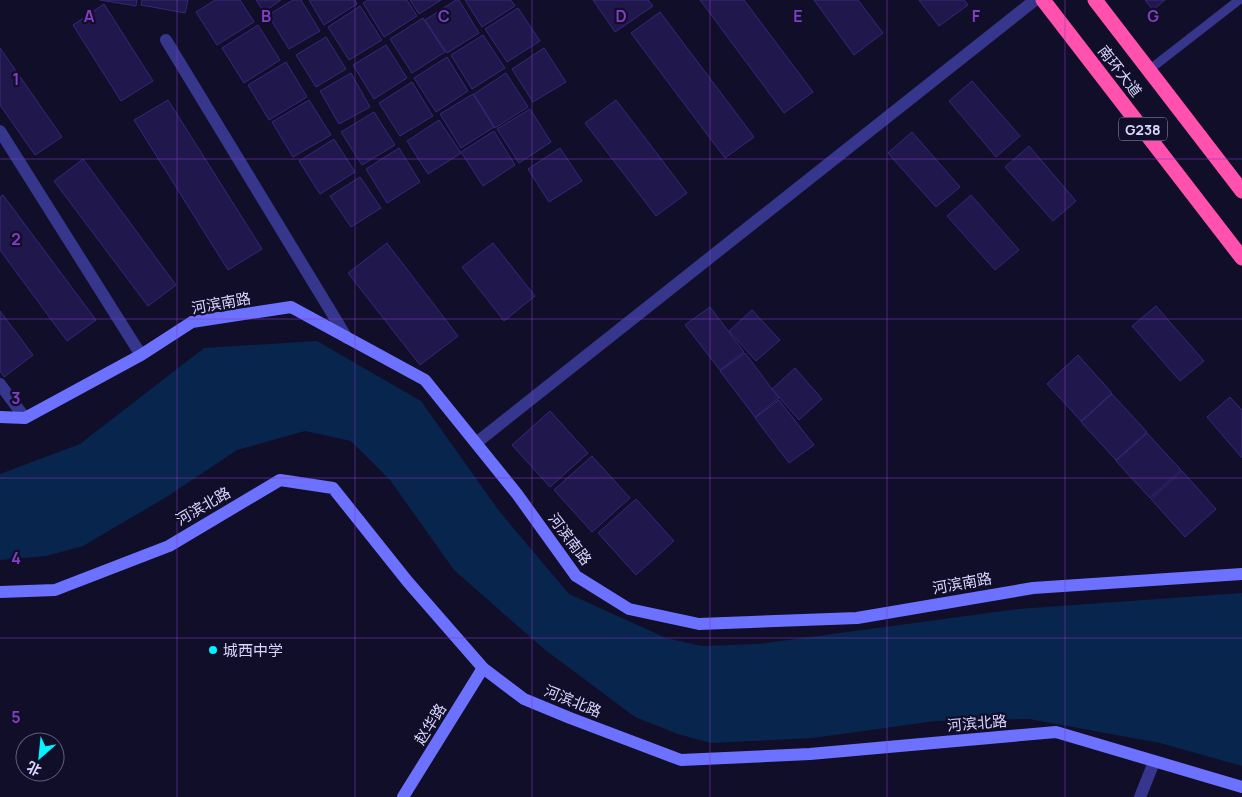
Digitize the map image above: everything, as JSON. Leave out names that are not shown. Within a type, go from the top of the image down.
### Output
[{"type":"highway","name":"南环大道","points":[[1043,0],[1242,258]]},
{"type":"highway","name":"南环大道","points":[[1095,0],[1242,191]]},
{"type":"street","points":[[476,443],[1035,0]]},
{"type":"street","points":[[166,40],[347,338]]},
{"type":"street","points":[[0,131],[141,355]]},
{"type":"street","name":"河滨南路","points":[[24,418],[141,355],[192,322],[291,308],[425,380],[517,494],[576,576],[629,609],[699,624],[857,618],[1033,588],[1242,574]]},
{"type":"street","points":[[0,384],[24,418]]},
{"type":"street","points":[[0,417],[24,418]]},
{"type":"street","name":"河滨北路","points":[[0,592],[54,590],[169,546],[280,480],[333,488],[408,582],[483,668],[524,699],[681,760],[810,754],[1056,732],[1242,787]]},
{"type":"street","name":"赵华路","points":[[404,797],[483,668]]},
{"type":"street","points":[[1140,797],[1154,762]]},
{"type":"lane","points":[[1150,70],[1240,0]]},
{"type":"water","points":[[317,341],[421,401],[499,511],[569,594],[666,638],[702,646],[758,644],[1018,609],[1242,593],[1242,766],[1160,743],[1029,719],[935,721],[813,738],[711,743],[678,734],[635,717],[544,649],[454,570],[390,480],[351,441],[305,431],[237,450],[168,496],[83,546],[46,556],[0,560],[0,474],[80,444],[204,348]]},
{"type":"building","points":[[100,0],[137,0],[136,6]]},
{"type":"building","points":[[142,0],[188,0],[185,13],[141,5]]},
{"type":"building","points":[[215,0],[240,0],[254,22],[217,45],[196,12]]},
{"type":"building","points":[[256,0],[281,0],[264,12]]},
{"type":"building","points":[[293,0],[301,0],[320,31],[289,49],[268,15]]},
{"type":"building","points":[[309,0],[355,0],[357,4],[324,25]]},
{"type":"building","points":[[368,0],[407,0],[417,16],[384,37],[363,3]]},
{"type":"building","points":[[410,0],[441,0],[419,14]]},
{"type":"building","points":[[456,0],[459,0],[479,33],[447,53],[425,20]]},
{"type":"building","points":[[465,0],[511,0],[515,6],[482,27]]},
{"type":"building","points":[[593,0],[648,0],[653,6],[615,32]]},
{"type":"building","points":[[700,0],[744,0],[813,92],[784,113]]},
{"type":"building","points":[[814,0],[858,0],[883,33],[854,55]]},
{"type":"building","points":[[919,0],[964,0],[968,5],[939,26]]},
{"type":"building","points":[[1145,0],[1165,0],[1153,10]]},
{"type":"building","points":[[104,4],[153,81],[121,101],[73,25]]},
{"type":"building","points":[[360,6],[382,40],[349,60],[328,27]]},
{"type":"building","points":[[518,8],[540,41],[507,62],[485,29]]},
{"type":"building","points":[[660,12],[754,137],[725,158],[631,33]]},
{"type":"building","points":[[423,18],[445,52],[412,73],[390,39]]},
{"type":"building","points":[[258,25],[280,60],[244,83],[222,48]]},
{"type":"building","points":[[483,35],[505,68],[472,89],[451,55]]},
{"type":"building","points":[[326,37],[346,69],[316,87],[296,55]]},
{"type":"building","points":[[386,45],[407,78],[374,99],[353,65]]},
{"type":"building","points":[[0,48],[62,137],[35,155],[0,105]]},
{"type":"building","points":[[544,48],[566,82],[533,102],[512,69]]},
{"type":"building","points":[[447,57],[468,91],[436,112],[414,78]]},
{"type":"building","points":[[286,62],[307,97],[269,120],[248,85]]},
{"type":"building","points":[[351,73],[370,107],[339,124],[320,91]]},
{"type":"building","points":[[506,73],[528,107],[495,128],[474,94]]},
{"type":"building","points":[[972,81],[1020,136],[996,157],[949,101]]},
{"type":"building","points":[[412,82],[433,116],[400,136],[379,103]]},
{"type":"building","points":[[473,94],[494,127],[461,148],[440,114]]},
{"type":"building","points":[[168,100],[262,249],[228,270],[134,120]]},
{"type":"building","points":[[309,100],[331,135],[293,157],[272,122]]},
{"type":"building","points":[[616,100],[687,193],[656,216],[585,123]]},
{"type":"building","points":[[530,109],[551,142],[519,163],[497,129]]},
{"type":"building","points":[[374,112],[395,145],[362,165],[341,132]]},
{"type":"building","points":[[439,120],[461,153],[428,174],[407,141]]},
{"type":"building","points":[[494,131],[515,165],[483,186],[461,152]]},
{"type":"building","points":[[912,132],[960,187],[936,207],[888,153]]},
{"type":"building","points":[[334,139],[355,172],[320,194],[299,161]]},
{"type":"building","points":[[1029,146],[1076,201],[1053,221],[1005,167]]},
{"type":"building","points":[[399,148],[420,182],[387,203],[366,169]]},
{"type":"building","points":[[560,148],[582,181],[549,202],[528,169]]},
{"type":"building","points":[[83,159],[176,285],[148,306],[54,181]]},
{"type":"building","points":[[360,177],[381,208],[351,227],[330,196]]},
{"type":"building","points":[[3,195],[96,320],[67,341],[0,250],[0,197]]},
{"type":"building","points":[[971,195],[1019,250],[995,270],[947,216]]},
{"type":"building","points":[[387,243],[458,336],[420,365],[348,273]]},
{"type":"building","points":[[493,243],[535,296],[504,321],[462,267]]},
{"type":"building","points":[[1156,306],[1204,361],[1180,381],[1132,326]]},
{"type":"building","points":[[710,307],[744,352],[720,370],[685,325]]},
{"type":"building","points":[[752,310],[780,340],[756,361],[729,331]]},
{"type":"building","points":[[0,311],[33,355],[4,377],[0,371]]},
{"type":"building","points":[[745,353],[779,398],[755,417],[720,371]]},
{"type":"building","points":[[1078,355],[1112,393],[1081,421],[1047,384]]},
{"type":"building","points":[[795,368],[822,399],[799,420],[772,389]]},
{"type":"building","points":[[1112,394],[1147,432],[1116,460],[1081,422]]},
{"type":"building","points":[[1230,397],[1242,410],[1242,458],[1207,417]]},
{"type":"building","points":[[779,400],[814,445],[789,463],[755,418]]},
{"type":"building","points":[[550,411],[588,453],[550,487],[512,445]]},
{"type":"building","points":[[1147,433],[1181,470],[1150,498],[1116,461]]},
{"type":"building","points":[[592,456],[630,498],[592,532],[554,490]]},
{"type":"building","points":[[1182,471],[1216,509],[1185,537],[1151,499]]},
{"type":"building","points":[[636,499],[674,541],[636,575],[598,533]]},
{"type":"place","name":"城西中学","points":[[213,650]]}]
